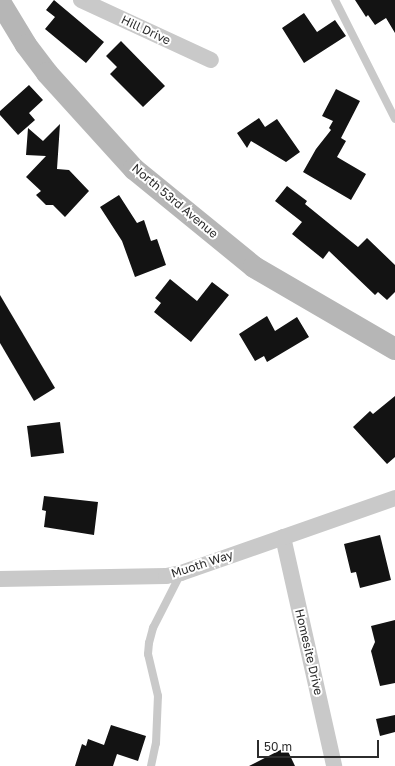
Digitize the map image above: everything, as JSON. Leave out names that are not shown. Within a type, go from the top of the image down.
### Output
[{"type":"street","name":"Hill Drive","points":[[81,0],[211,60]]},
{"type":"street","name":"North 53rd Avenue","points":[[0,2],[26,45],[47,73],[134,169],[254,267],[395,349]]},
{"type":"street","name":"Muoth Way","points":[[0,579],[166,576],[181,573],[395,498]]},
{"type":"street","name":"Homesite Drive","points":[[283,537],[334,766]]},
{"type":"lane","points":[[335,0],[395,119]]},
{"type":"lane","points":[[151,766],[156,743],[158,696],[148,654],[149,643],[154,628],[181,573]]},
{"type":"building","points":[[54,0],[104,42],[86,63],[45,29],[55,17],[46,10]]},
{"type":"building","points":[[355,0],[395,0],[395,33],[386,18],[375,25],[368,15],[366,17]]},
{"type":"building","points":[[304,13],[317,32],[335,20],[346,36],[304,63],[282,28]]},
{"type":"building","points":[[121,41],[165,86],[143,107],[110,74],[117,67],[106,56]]},
{"type":"building","points":[[29,85],[43,100],[29,113],[35,120],[18,135],[0,115],[0,111]]},
{"type":"building","points":[[336,89],[360,101],[341,138],[346,141],[337,157],[366,174],[351,200],[303,172],[316,149],[331,130],[329,128],[333,121],[322,116]]},
{"type":"building","points":[[259,118],[265,127],[277,119],[300,152],[286,162],[251,141],[247,148],[237,133]]},
{"type":"building","points":[[60,124],[57,169],[69,170],[89,191],[65,217],[53,205],[46,205],[36,195],[41,191],[26,177],[46,156],[26,155],[28,128],[43,141]]},
{"type":"building","points":[[287,186],[307,201],[305,204],[358,247],[367,238],[395,265],[395,292],[387,300],[378,292],[375,295],[329,251],[323,259],[292,234],[302,222],[275,201]]},
{"type":"building","points":[[119,195],[137,223],[144,220],[151,241],[157,239],[166,265],[135,277],[122,241],[100,207]]},
{"type":"building","points":[[170,279],[197,301],[212,282],[229,295],[191,342],[154,312],[161,303],[155,298]]},
{"type":"building","points":[[0,295],[55,388],[34,401],[0,343]]},
{"type":"building","points":[[267,316],[275,331],[297,317],[309,337],[267,362],[264,356],[255,361],[239,334]]},
{"type":"building","points":[[395,396],[395,457],[387,464],[353,427],[370,411],[373,414]]},
{"type":"building","points":[[60,422],[64,453],[31,457],[27,426]]},
{"type":"building","points":[[44,496],[98,502],[94,535],[44,527],[46,511],[42,510]]},
{"type":"building","points":[[380,535],[391,580],[360,588],[356,572],[351,573],[344,544]]},
{"type":"building","points":[[395,620],[395,683],[380,686],[371,651],[375,642],[371,626]]},
{"type":"building","points":[[395,715],[395,732],[380,736],[376,719]]},
{"type":"building","points":[[111,725],[146,736],[138,761],[117,754],[113,766],[75,766],[82,744],[86,746],[88,739],[104,745]]},
{"type":"building","points":[[286,747],[295,766],[249,766]]}]
